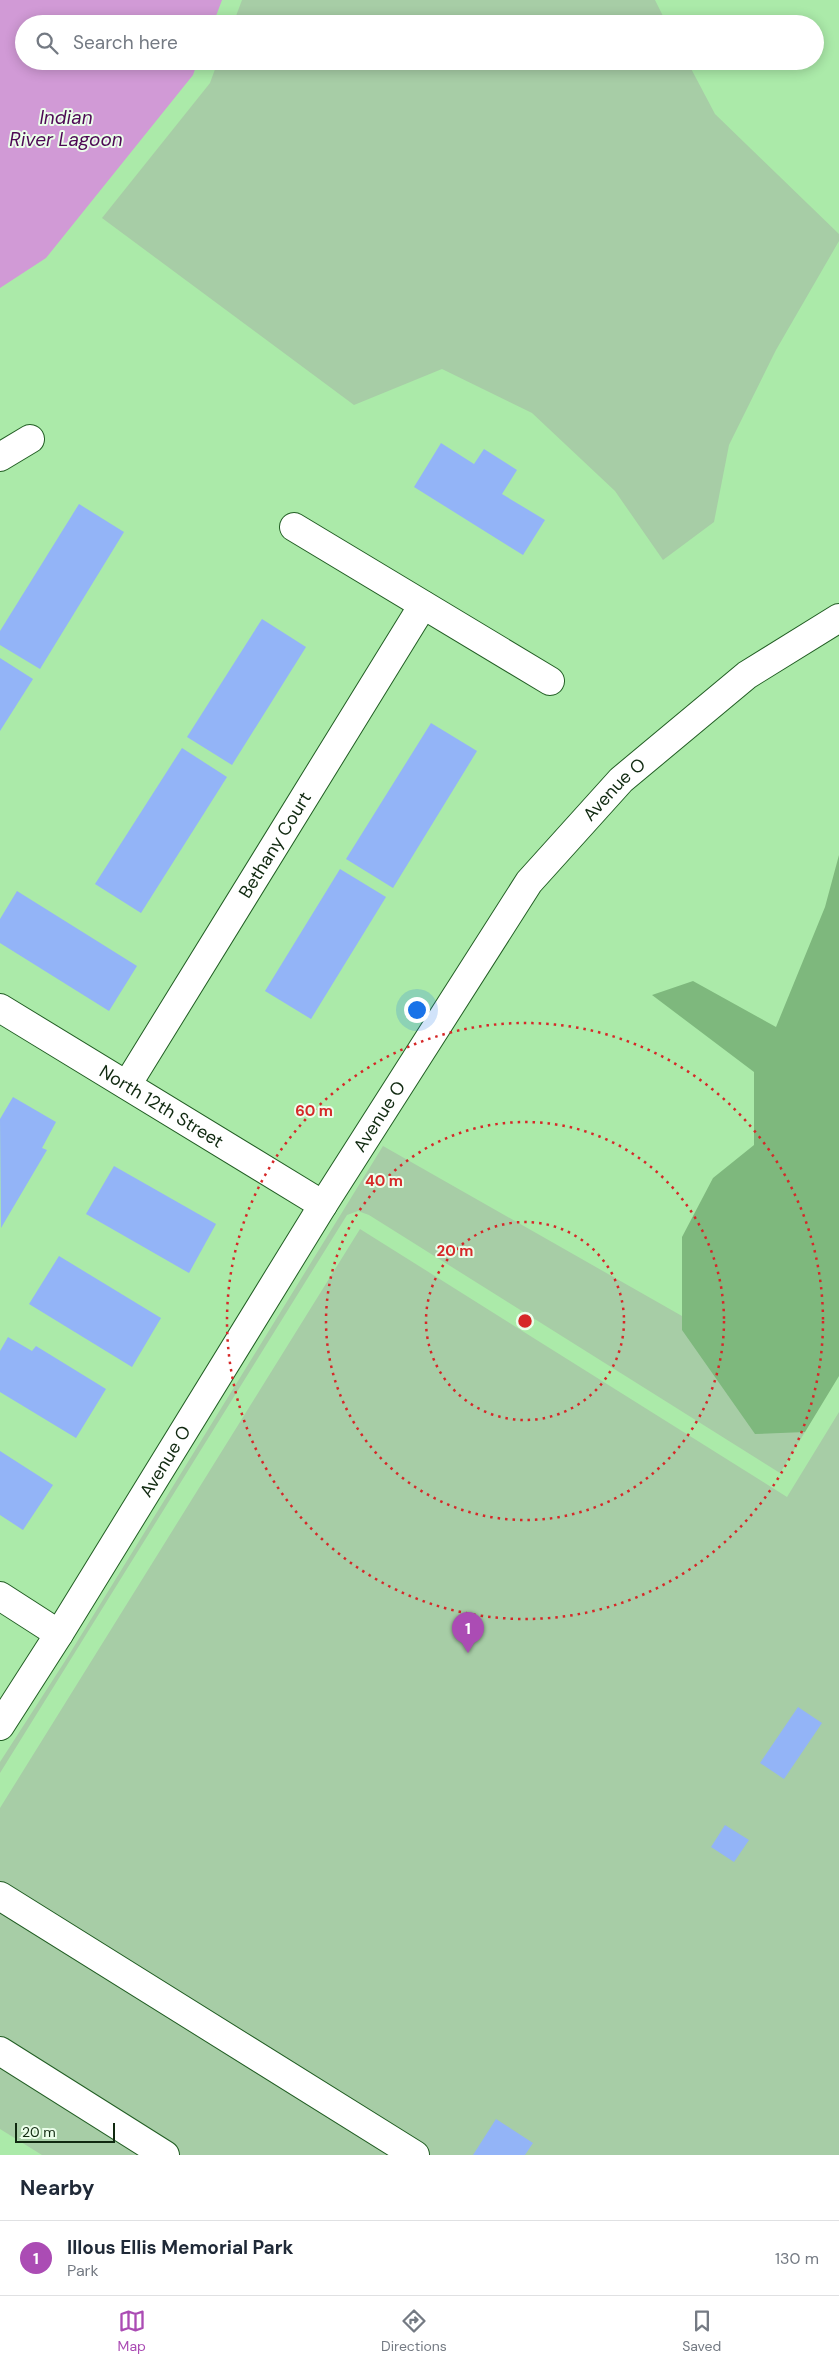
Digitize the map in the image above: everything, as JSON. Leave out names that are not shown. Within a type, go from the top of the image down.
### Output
[{"type":"street","points":[[0,457],[30,439]]},
{"type":"street","points":[[294,527],[550,681]]},
{"type":"street","name":"Bethany Court","points":[[127,1085],[423,604]]},
{"type":"street","name":"Avenue O","points":[[0,1726],[59,1634],[323,1204],[529,882],[621,780],[747,675],[839,618]]},
{"type":"street","name":"North 12th Street","points":[[0,1008],[323,1204]]},
{"type":"street","points":[[0,1596],[59,1634]]},
{"type":"street","points":[[3,1905],[415,2155]]},
{"type":"street","points":[[0,2051],[166,2155]]},
{"type":"green space","points":[[242,0],[655,0],[662,15],[236,15]]},
{"type":"green space","points":[[215,70],[692,70],[715,114],[839,234],[839,241],[776,350],[729,445],[714,522],[663,560],[615,491],[532,413],[442,369],[354,405],[102,218],[210,83]]},
{"type":"green space","points":[[839,855],[839,1376],[805,1432],[755,1434],[682,1330],[682,1237],[713,1178],[754,1145],[754,1072],[652,995],[693,981],[776,1027],[825,907]]},
{"type":"green space","points":[[383,1146],[682,1316],[683,1330],[805,1432],[780,1473],[369,1215],[358,1211],[347,1215],[0,1773],[0,1762],[67,1658]]},
{"type":"green space","points":[[360,1229],[787,1497],[839,1412],[839,2155],[42,2155],[0,2129],[0,1808]]},
{"type":"water","name":"Indian River Lagoon","points":[[0,0],[222,0],[216,15],[15,15],[15,70],[195,70],[193,75],[46,258],[0,288]]},
{"type":"building","points":[[441,443],[474,464],[484,449],[517,470],[502,494],[545,520],[523,555],[414,487]]},
{"type":"building","points":[[79,504],[124,532],[40,669],[0,645],[0,631]]},
{"type":"building","points":[[262,619],[306,647],[232,765],[187,737]]},
{"type":"building","points":[[0,658],[33,679],[0,731]]},
{"type":"building","points":[[431,723],[477,751],[393,888],[346,859]]},
{"type":"building","points":[[182,748],[227,777],[141,913],[95,884]]},
{"type":"building","points":[[340,869],[386,897],[311,1019],[265,991]]},
{"type":"building","points":[[17,891],[137,966],[109,1011],[0,943],[0,919]]},
{"type":"building","points":[[13,1097],[56,1122],[42,1148],[47,1150],[1,1228],[0,1119]]},
{"type":"building","points":[[114,1166],[216,1224],[189,1273],[86,1214]]},
{"type":"building","points":[[59,1256],[161,1318],[132,1367],[29,1304]]},
{"type":"building","points":[[8,1337],[32,1351],[36,1346],[106,1389],[76,1438],[0,1392],[0,1351]]},
{"type":"building","points":[[0,1451],[53,1485],[23,1530],[0,1515]]},
{"type":"building","points":[[798,1707],[822,1723],[784,1779],[760,1763]]},
{"type":"building","points":[[725,1825],[749,1840],[734,1862],[711,1847]]},
{"type":"building","points":[[496,2119],[533,2143],[525,2155],[473,2155]]},
{"type":"place","name":"Illous Ellis Memorial Park","points":[[468,1653]]}]
